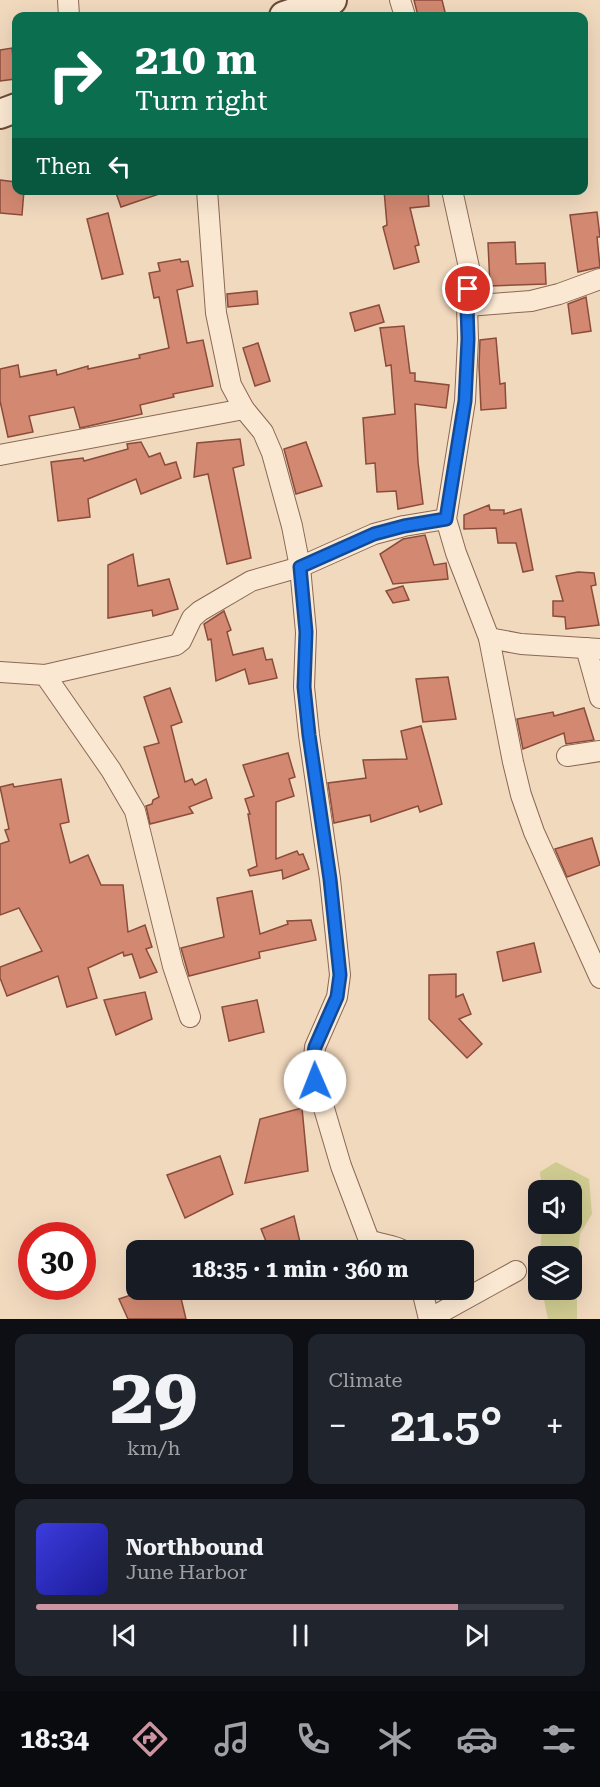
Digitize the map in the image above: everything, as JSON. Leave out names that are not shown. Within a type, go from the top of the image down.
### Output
[{"type":"main road","points":[[296,12],[332,0]]},
{"type":"street","points":[[207,195],[216,313],[231,385],[244,409],[262,432],[272,453],[292,526],[300,567],[306,632],[304,687],[330,879],[340,975],[337,997],[315,1047],[313,1071],[341,1166],[369,1240]]},
{"type":"street","points":[[453,195],[470,272],[465,401],[446,519],[456,553],[489,638],[521,795],[534,832],[600,978]]},
{"type":"street","points":[[467,306],[531,301],[559,294],[600,279]]},
{"type":"street","points":[[0,455],[244,409]]},
{"type":"street","points":[[0,672],[45,675],[176,645],[181,641],[192,618],[251,580],[300,567],[374,534],[446,519]]},
{"type":"street","points":[[489,638],[521,644],[593,648],[600,698]]},
{"type":"street","points":[[45,675],[111,770],[135,811],[173,966],[190,1017]]},
{"type":"street","points":[[567,756],[600,751]]},
{"type":"street","points":[[424,1300],[429,1319],[516,1271]]},
{"type":"shaded area","points":[[556,1162],[589,1179],[592,1214],[582,1231],[582,1180],[541,1180],[540,1172]]},
{"type":"shaded area","points":[[541,1234],[580,1234],[579,1246],[541,1246]]},
{"type":"shaded area","points":[[544,1300],[577,1300],[577,1319],[548,1319]]},
{"type":"building","points":[[414,0],[442,0],[445,12],[417,12]]},
{"type":"building","points":[[12,48],[12,79],[0,81],[0,50]]},
{"type":"building","points":[[0,180],[12,182],[12,195],[24,195],[22,215],[0,213]]},
{"type":"building","points":[[117,195],[156,195],[121,207]]},
{"type":"building","points":[[384,195],[428,195],[429,206],[410,208],[419,245],[415,246],[419,262],[394,269],[383,227],[387,225]]},
{"type":"building","points":[[597,212],[600,267],[578,272],[570,215]]},
{"type":"building","points":[[108,213],[123,274],[102,279],[87,219]]},
{"type":"building","points":[[515,242],[516,264],[545,263],[546,284],[490,286],[488,243]]},
{"type":"building","points":[[180,259],[181,262],[188,261],[193,286],[177,290],[187,343],[203,340],[213,386],[173,394],[174,397],[140,405],[142,414],[80,428],[74,407],[29,416],[33,432],[8,437],[0,401],[0,369],[18,365],[20,377],[56,370],[57,375],[88,366],[88,369],[140,358],[139,355],[169,348],[159,297],[154,298],[149,273],[160,271],[158,263]]},
{"type":"building","points":[[257,291],[258,304],[228,307],[227,294]]},
{"type":"building","points":[[586,297],[591,331],[572,334],[568,304]]},
{"type":"building","points":[[379,305],[384,322],[355,331],[350,313]]},
{"type":"building","points":[[404,326],[410,373],[415,373],[415,381],[449,385],[446,408],[415,404],[423,504],[398,509],[396,491],[377,492],[375,463],[366,464],[363,418],[395,414],[391,365],[386,366],[380,328]]},
{"type":"building","points":[[496,338],[500,384],[505,383],[506,408],[481,410],[480,340]]},
{"type":"building","points":[[258,343],[270,381],[255,386],[243,348]]},
{"type":"building","points":[[240,439],[244,465],[233,468],[251,558],[227,564],[208,474],[194,477],[197,443]]},
{"type":"building","points":[[141,442],[149,457],[160,453],[165,465],[176,462],[181,478],[141,494],[136,479],[88,499],[90,517],[58,521],[51,462],[83,458],[84,461],[128,449],[127,444]]},
{"type":"building","points":[[306,442],[322,486],[296,494],[284,449]]},
{"type":"building","points":[[489,505],[490,510],[504,510],[504,514],[521,509],[533,570],[523,572],[516,543],[498,543],[496,528],[464,529],[464,515]]},
{"type":"building","points":[[425,535],[434,565],[446,563],[448,579],[393,584],[380,554],[403,539]]},
{"type":"building","points":[[133,554],[138,586],[169,579],[178,609],[153,616],[152,610],[108,618],[108,565]]},
{"type":"building","points":[[578,572],[594,573],[596,585],[591,586],[599,625],[566,629],[565,617],[553,616],[553,601],[563,601],[556,576]]},
{"type":"building","points":[[403,586],[409,600],[393,603],[386,591]]},
{"type":"building","points":[[224,611],[231,630],[227,632],[233,655],[263,648],[266,660],[272,659],[277,678],[249,684],[245,669],[216,681],[211,639],[208,640],[204,624]]},
{"type":"building","points":[[448,677],[456,719],[423,722],[416,679]]},
{"type":"building","points":[[170,688],[182,722],[171,726],[185,782],[192,779],[195,785],[206,779],[212,798],[189,807],[193,813],[150,824],[146,806],[159,797],[144,747],[159,743],[144,697]]},
{"type":"building","points":[[584,708],[594,740],[566,744],[564,733],[523,749],[517,719],[553,712],[554,716]]},
{"type":"building","points":[[421,726],[442,804],[420,812],[418,806],[371,822],[370,815],[334,823],[328,783],[366,778],[363,760],[407,759],[401,731]]},
{"type":"building","points":[[288,753],[295,777],[289,779],[294,796],[276,802],[276,859],[297,851],[299,855],[303,854],[309,869],[283,879],[282,870],[250,876],[248,870],[257,866],[248,814],[250,814],[245,799],[254,796],[243,765]]},
{"type":"building","points":[[61,779],[69,822],[60,824],[70,863],[88,855],[101,885],[123,885],[128,932],[145,925],[152,947],[146,949],[157,972],[140,978],[132,954],[124,956],[123,952],[88,968],[97,998],[67,1007],[58,976],[7,996],[0,978],[0,967],[42,951],[19,908],[0,915],[0,844],[9,841],[5,830],[9,829],[0,787],[13,784],[14,787]]},
{"type":"building","points":[[592,838],[600,865],[567,877],[555,849]]},
{"type":"building","points":[[252,891],[260,934],[288,924],[287,921],[311,920],[316,940],[259,952],[260,958],[189,976],[181,948],[224,937],[217,898]]},
{"type":"building","points":[[534,943],[541,972],[503,981],[497,952]]},
{"type":"building","points":[[456,974],[456,997],[463,994],[471,1014],[459,1019],[482,1044],[467,1058],[429,1019],[429,975]]},
{"type":"building","points":[[145,992],[152,1019],[116,1035],[104,1000]]},
{"type":"building","points":[[257,1000],[264,1032],[229,1041],[222,1007]]},
{"type":"building","points":[[302,1108],[308,1171],[245,1183],[260,1119]]},
{"type":"building","points":[[220,1156],[233,1194],[185,1218],[167,1175]]},
{"type":"building","points":[[294,1216],[299,1240],[266,1240],[261,1229]]},
{"type":"building","points":[[126,1297],[126,1300],[181,1300],[186,1319],[128,1319],[119,1299]]},
{"type":"route","points":[[315,1081],[313,1071],[315,1047],[337,997],[340,975],[330,879],[304,687],[306,632],[300,567],[374,534],[446,519],[465,401],[468,289]]}]
